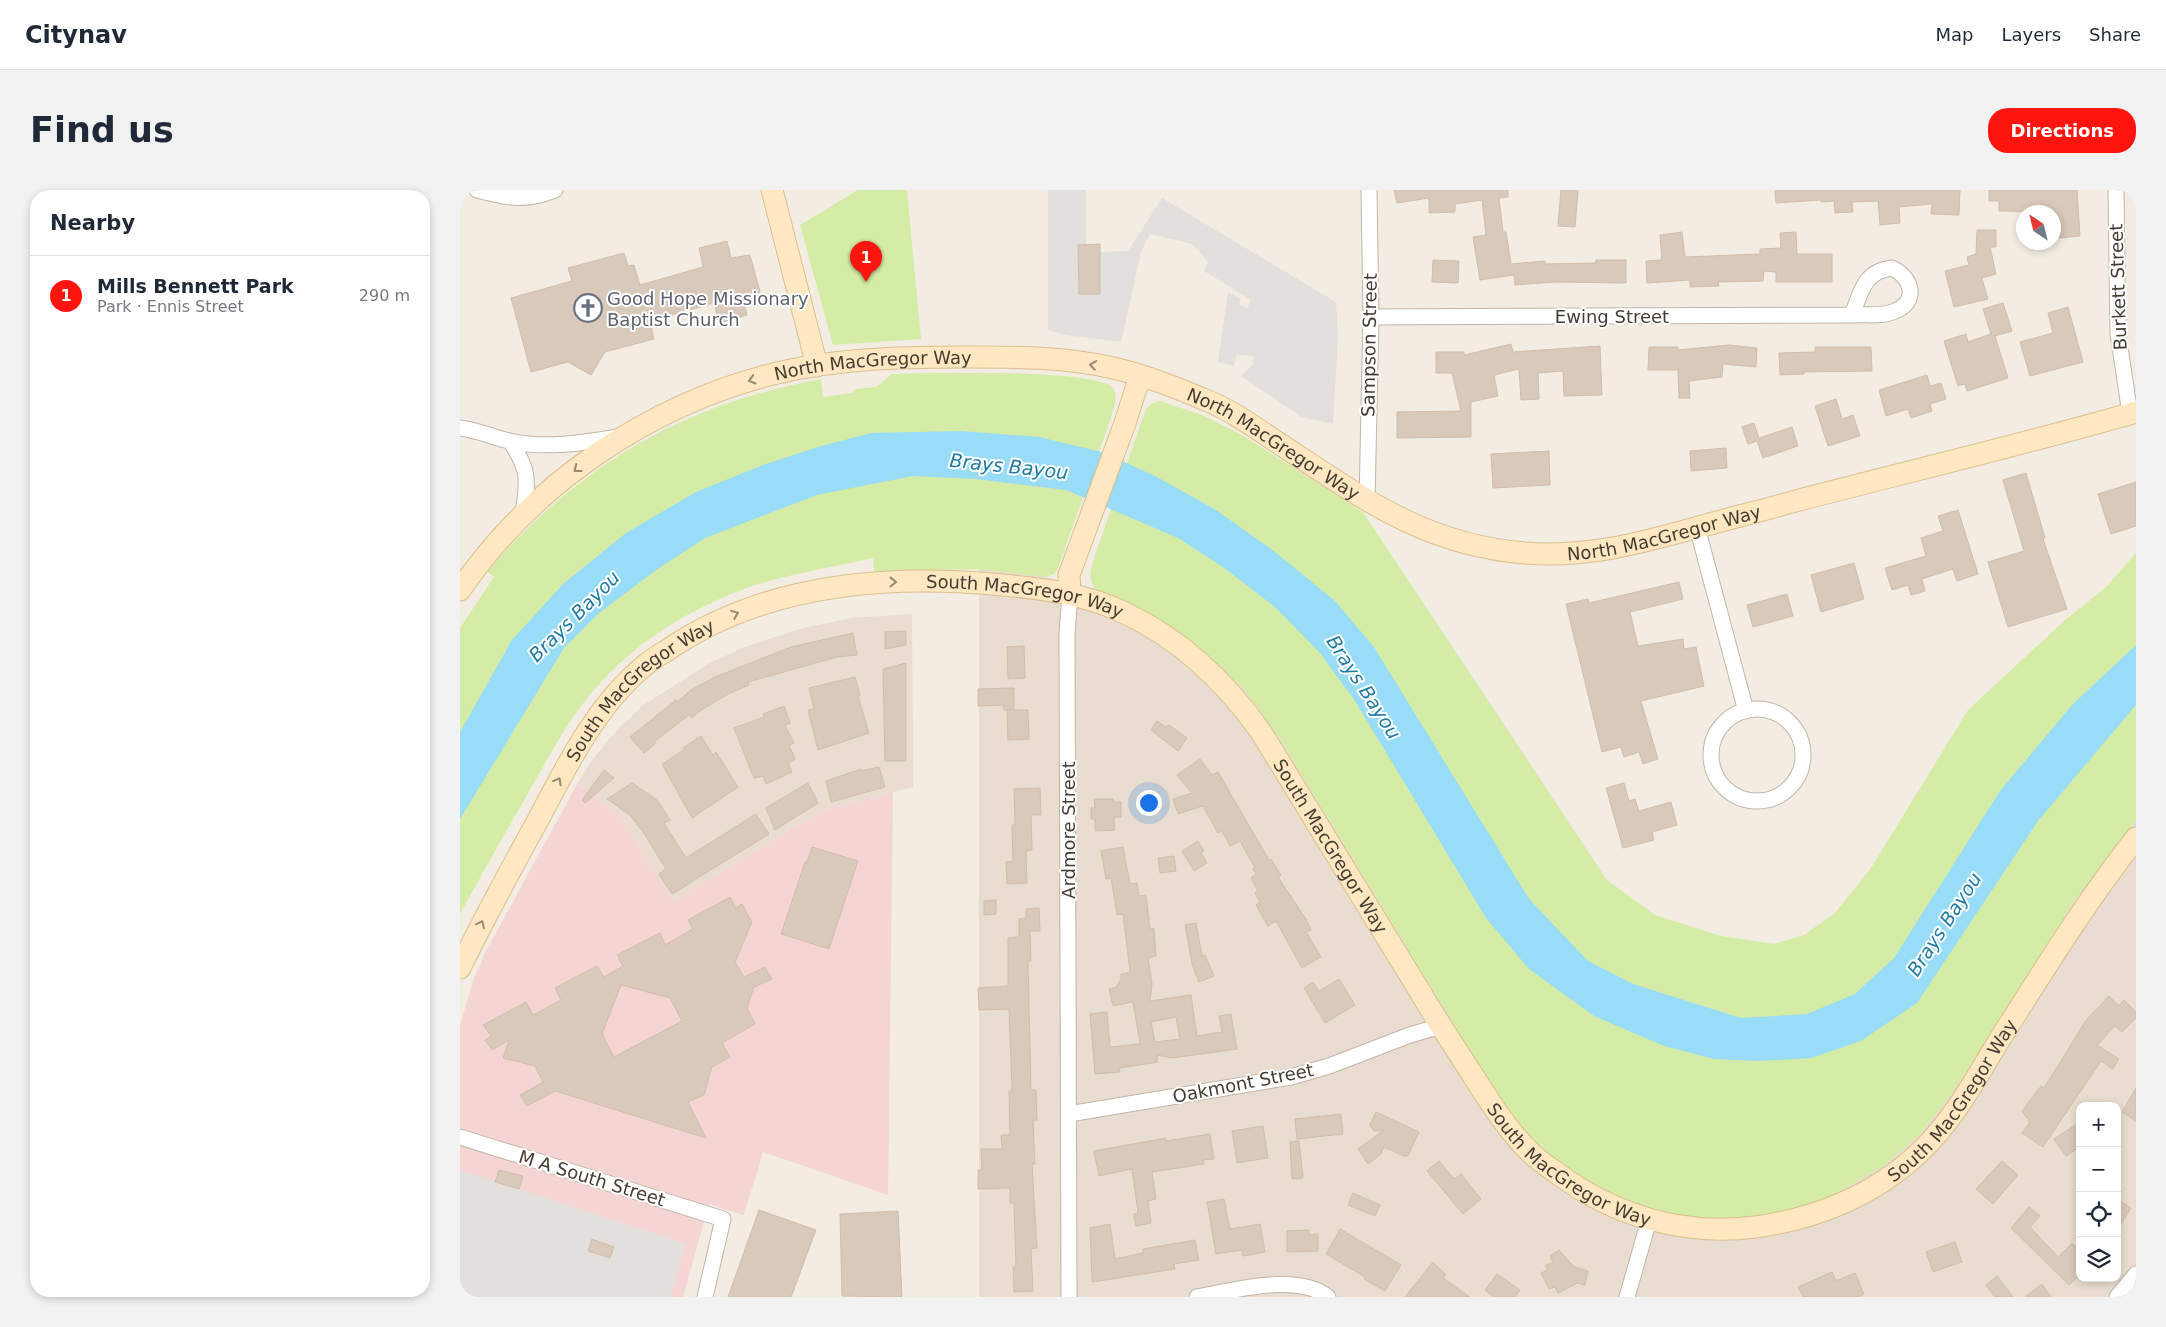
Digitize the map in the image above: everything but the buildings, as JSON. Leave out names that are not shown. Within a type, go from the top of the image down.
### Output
[{"type":"main road","points":[[772,190],[817,366]]},
{"type":"main road","name":"North MacGregor Way","points":[[460,590],[475,567],[523,515],[554,487],[591,458],[624,436],[671,410],[727,387],[778,373],[817,366],[891,358],[1026,358],[1062,360],[1112,368],[1140,376],[1212,403],[1257,429],[1367,501],[1410,524],[1446,538],[1487,548],[1551,555],[1583,554],[1631,545],[2133,413]]},
{"type":"main road","name":"Ardmore Street","points":[[1070,593],[1070,576],[1140,376]]},
{"type":"main road","name":"South MacGregor Way","points":[[460,968],[482,920],[578,745],[613,697],[645,665],[700,629],[760,604],[810,591],[874,582],[978,582],[1070,593],[1124,612],[1166,635],[1202,663],[1244,707],[1441,1026],[1508,1127],[1533,1155],[1575,1186],[1612,1206],[1649,1220],[1684,1228],[1732,1230],[1778,1224],[1821,1212],[1856,1198],[1893,1174],[1921,1151],[1951,1116],[2076,918],[2136,838]]},
{"type":"street","points":[[478,190],[509,198],[525,199],[555,190]]},
{"type":"street","name":"Sampson Street","points":[[1367,501],[1371,317],[1369,190]]},
{"type":"street","name":"Burkett Street","points":[[2116,190],[2118,334],[2133,413]]},
{"type":"street","name":"Ewing Street","points":[[1371,317],[1852,315]]},
{"type":"street","points":[[460,428],[475,430],[510,441],[548,445],[575,444],[624,436]]},
{"type":"street","points":[[510,441],[521,459],[527,476],[523,515]]},
{"type":"street","points":[[1697,527],[1746,710]]},
{"type":"street","name":"Ardmore Street","points":[[1069,1297],[1067,636],[1070,593]]},
{"type":"street","points":[[1760,709],[1774,712],[1796,730],[1802,743],[1803,758],[1800,772],[1782,794],[1768,800],[1754,801],[1734,794],[1718,780],[1712,767],[1711,752],[1714,738],[1732,716],[1746,710],[1760,709]]},
{"type":"street","name":"Oakmont Street","points":[[1069,1114],[1291,1077],[1329,1066],[1410,1035],[1441,1026]]},
{"type":"street","name":"M A South Street","points":[[460,1137],[724,1219],[705,1297]]},
{"type":"street","points":[[1627,1297],[1649,1220]]},
{"type":"street","points":[[2117,1297],[2136,1274]]},
{"type":"street","points":[[1196,1297],[1273,1284],[1301,1286],[1328,1297]]},
{"type":"shaded area","points":[[1048,190],[1086,190],[1086,244],[1078,245],[1079,294],[1100,294],[1100,252],[1128,251],[1162,198],[1336,302],[1338,336],[1333,424],[1302,417],[1241,376],[1253,364],[1253,356],[1237,355],[1234,366],[1218,362],[1228,292],[1240,298],[1240,305],[1247,309],[1251,300],[1204,271],[1208,262],[1192,244],[1150,234],[1141,252],[1121,342],[1065,335],[1048,330]]},
{"type":"shaded area","points":[[979,569],[1043,576],[1097,591],[1166,624],[1207,655],[1245,690],[1280,739],[1503,1105],[1919,1135],[1955,1089],[2076,899],[2136,820],[2136,1297],[979,1297]]},
{"type":"shaded area","points":[[912,614],[913,787],[823,810],[673,901],[619,814],[577,784],[593,759],[617,730],[642,706],[708,664],[742,648],[803,628],[852,618]]},
{"type":"shaded area","points":[[577,784],[619,814],[673,901],[823,810],[893,792],[888,1195],[763,1152],[744,1215],[709,1204],[683,1297],[460,1297],[460,1025],[473,981],[486,951]]},
{"type":"shaded area","points":[[460,1170],[686,1244],[670,1297],[460,1297]]},
{"type":"green space","points":[[858,190],[907,190],[921,339],[833,345],[800,225]]},
{"type":"green space","points":[[1002,373],[1083,378],[1102,382],[1115,391],[1116,399],[1111,418],[1058,568],[1054,574],[1045,577],[979,569],[874,571],[873,558],[792,575],[760,584],[724,597],[686,616],[633,652],[602,681],[581,706],[555,746],[460,914],[460,628],[494,577],[487,572],[522,534],[558,501],[596,471],[636,445],[679,423],[724,405],[771,390],[821,379],[823,397],[852,393],[855,389],[876,387],[892,374]]},
{"type":"green space","points":[[1160,401],[1202,415],[1242,435],[1363,512],[1607,880],[1655,915],[1721,936],[1774,944],[1804,935],[1835,913],[1871,868],[1968,710],[2064,621],[2106,587],[2136,553],[2136,820],[2076,899],[1955,1089],[1919,1135],[1882,1167],[1826,1199],[1790,1210],[1746,1219],[1691,1219],[1661,1212],[1609,1195],[1562,1167],[1527,1136],[1503,1105],[1280,739],[1245,690],[1207,655],[1166,624],[1097,591],[1091,581],[1090,573],[1095,555],[1146,409],[1151,404]]},
{"type":"water","name":"Brays Bayou","points":[[961,431],[1039,437],[1102,452],[1155,476],[1216,510],[1275,552],[1335,601],[1374,647],[1529,899],[1588,961],[1633,984],[1741,1018],[1807,1014],[1855,994],[1894,958],[2000,791],[2073,704],[2136,645],[2136,705],[2038,821],[1917,1003],[1861,1041],[1811,1058],[1759,1061],[1714,1059],[1664,1046],[1594,1016],[1529,969],[1486,918],[1355,701],[1320,653],[1275,607],[1223,567],[1178,538],[1066,490],[976,479],[913,476],[817,495],[705,538],[656,570],[598,614],[564,648],[460,819],[460,732],[512,640],[563,584],[626,533],[696,492],[763,465],[818,447],[871,433]]},
{"type":"place","name":"Mills Bennett Park","points":[[866,282]]},
{"type":"place","name":"Good Hope Missionary Baptist Church","points":[[588,308]]}]
